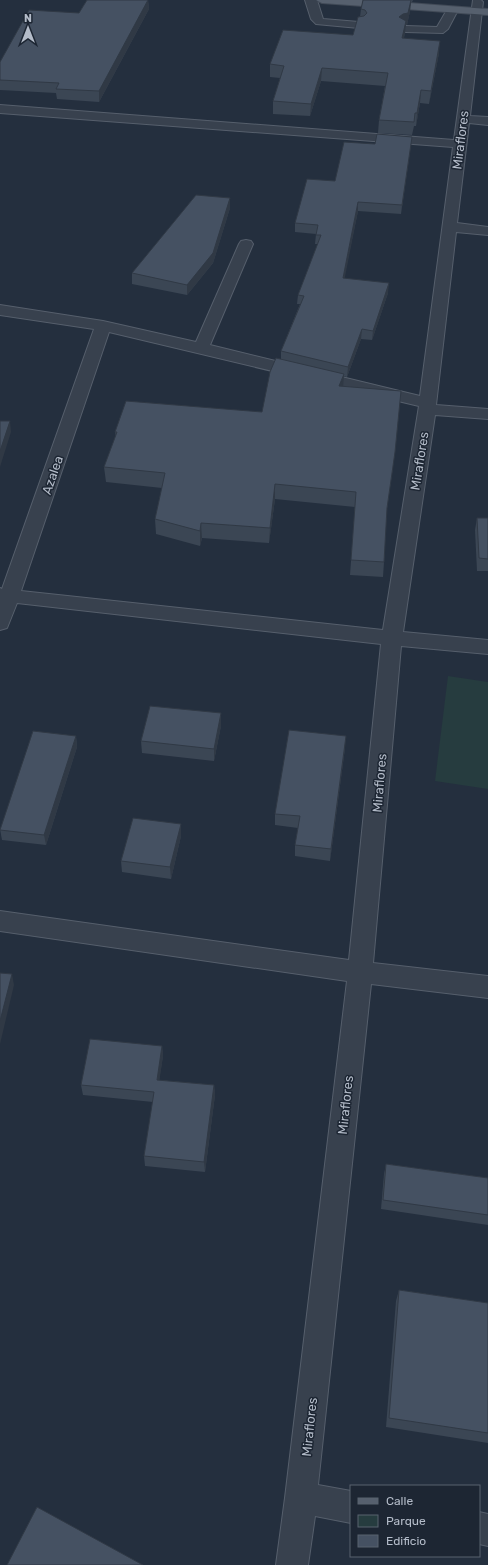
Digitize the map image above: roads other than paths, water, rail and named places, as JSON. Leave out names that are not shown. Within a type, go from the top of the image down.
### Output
[{"type":"main road","points":[[322,0],[482,7]]},
{"type":"street","points":[[311,0],[317,19],[320,22],[359,25]]},
{"type":"street","points":[[406,28],[442,30],[452,5]]},
{"type":"street","name":"Miraflores","points":[[292,1565],[301,1498],[360,972],[392,638],[427,406],[463,119],[482,7]]},
{"type":"street","points":[[0,109],[460,144]]},
{"type":"street","points":[[463,119],[488,121]]},
{"type":"street","points":[[450,227],[488,231]]},
{"type":"street","points":[[201,348],[246,244]]},
{"type":"street","points":[[0,310],[103,326],[201,348],[427,406],[488,414]]},
{"type":"street","name":"Azalea","points":[[0,623],[5,596],[103,326]]},
{"type":"street","points":[[5,596],[488,647]]},
{"type":"street","points":[[0,921],[360,972],[488,987]]},
{"type":"street","points":[[301,1498],[350,1507]]}]
